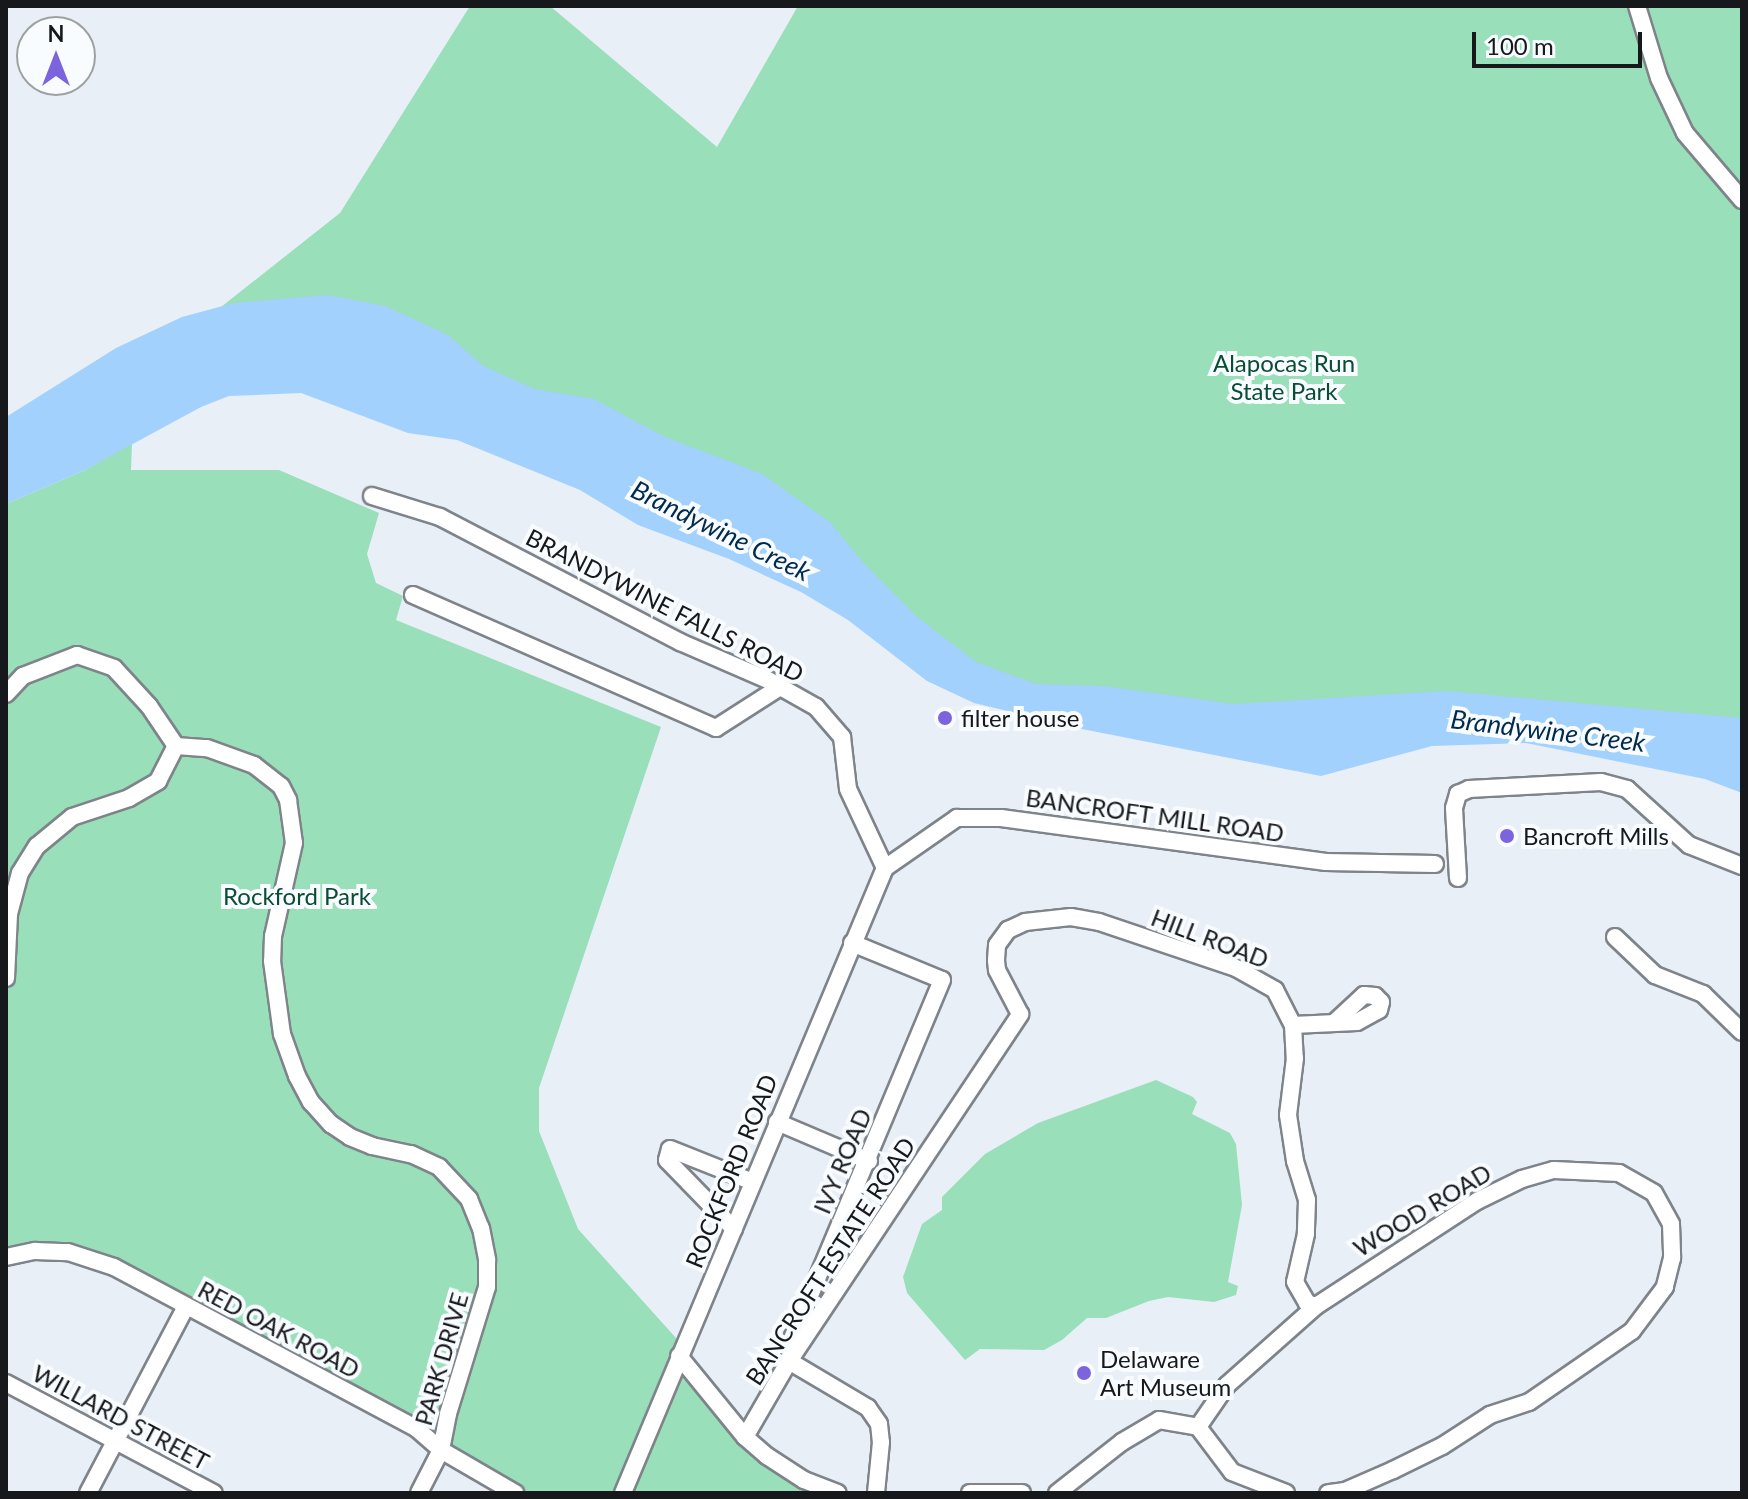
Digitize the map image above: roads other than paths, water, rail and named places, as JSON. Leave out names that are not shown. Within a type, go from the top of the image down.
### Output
[{"type":"street","points":[[1637,6],[1659,78],[1685,133],[1742,200]]},
{"type":"street","name":"BRANDYWINE FALLS ROAD","points":[[372,496],[440,517],[680,642],[780,687],[816,707],[842,737],[848,789],[885,868]]},
{"type":"street","points":[[413,595],[716,728],[780,687]]},
{"type":"street","points":[[6,694],[23,676],[77,655],[114,668],[149,706],[176,746],[158,781],[129,798],[72,817],[37,846],[20,873],[9,914],[6,978]]},
{"type":"street","name":"PARK DRIVE","points":[[176,746],[207,748],[254,765],[275,780],[288,800],[294,843],[273,936],[272,961],[282,1034],[311,1102],[331,1124],[350,1137],[372,1146],[411,1154],[439,1167],[460,1187],[475,1212],[485,1246],[487,1287],[448,1414],[441,1450],[419,1493]]},
{"type":"street","points":[[1458,878],[1454,808],[1458,794],[1469,789],[1601,782],[1627,789],[1689,845],[1742,866]]},
{"type":"street","name":"BANCROFT MILL ROAD","points":[[885,868],[957,818],[1001,818],[1326,862],[1435,864]]},
{"type":"street","name":"ROCKFORD ROAD","points":[[623,1493],[885,868]]},
{"type":"street","name":"HILL ROAD","points":[[957,1112],[1020,1014],[997,970],[997,945],[1008,930],[1025,922],[1071,917],[1099,922],[1236,968],[1275,990],[1293,1025],[1295,1058],[1288,1115],[1295,1161],[1307,1200],[1306,1234],[1295,1282],[1307,1303],[1316,1306]]},
{"type":"street","points":[[1615,937],[1655,975],[1703,994],[1742,1032]]},
{"type":"street","name":"IVY ROAD","points":[[789,1361],[793,1337],[942,980],[852,943]]},
{"type":"street","points":[[1293,1025],[1336,1021]]},
{"type":"street","name":"BANCROFT ESTATE ROAD","points":[[745,1437],[789,1361],[957,1112]]},
{"type":"street","points":[[777,1122],[869,1161]]},
{"type":"street","points":[[734,1229],[667,1160],[670,1149],[753,1182]]},
{"type":"street","name":"WOOD ROAD","points":[[1198,1427],[1227,1385],[1316,1306],[1477,1201],[1522,1179],[1554,1170],[1619,1173],[1654,1193],[1671,1224],[1672,1258],[1665,1287],[1632,1331],[1529,1402],[1490,1415],[1442,1446],[1393,1470],[1345,1491],[1328,1493]]},
{"type":"street","name":"RED OAK ROAD","points":[[6,1257],[51,1251],[88,1257],[114,1267],[417,1429],[441,1450],[515,1493]]},
{"type":"street","points":[[88,1493],[186,1306]]},
{"type":"street","points":[[679,1356],[745,1437],[785,1470],[838,1493]]},
{"type":"street","points":[[789,1361],[868,1408],[879,1424],[881,1442],[876,1493]]},
{"type":"street","name":"WILLARD STREET","points":[[6,1383],[214,1493]]},
{"type":"street","points":[[1057,1493],[1122,1442],[1159,1420],[1198,1427],[1232,1472],[1286,1493]]},
{"type":"street","points":[[970,1493],[1022,1493]]},
{"type":"water","name":"Brandywine Creek","points":[[328,295],[385,306],[448,335],[482,365],[534,389],[594,399],[665,437],[762,474],[831,523],[865,565],[917,617],[976,662],[1036,684],[1103,686],[1233,704],[1447,691],[1742,718],[1742,793],[1705,779],[1526,743],[1432,746],[1321,776],[1082,729],[974,703],[927,681],[848,620],[801,592],[729,559],[638,525],[580,490],[457,440],[408,433],[301,393],[229,396],[201,407],[83,471],[6,504],[6,417],[116,348],[182,317],[234,303]]},
{"type":"place","name":"filter house","points":[[945,718]]},
{"type":"place","name":"Bancroft Mills","points":[[1507,836]]},
{"type":"place","name":"Delaware Art Museum","points":[[1084,1373]]},
{"type":"park label","name":"Alapocas Run State Park","points":[[1284,377]]},
{"type":"park label","name":"Rockford Park","points":[[297,896]]}]
